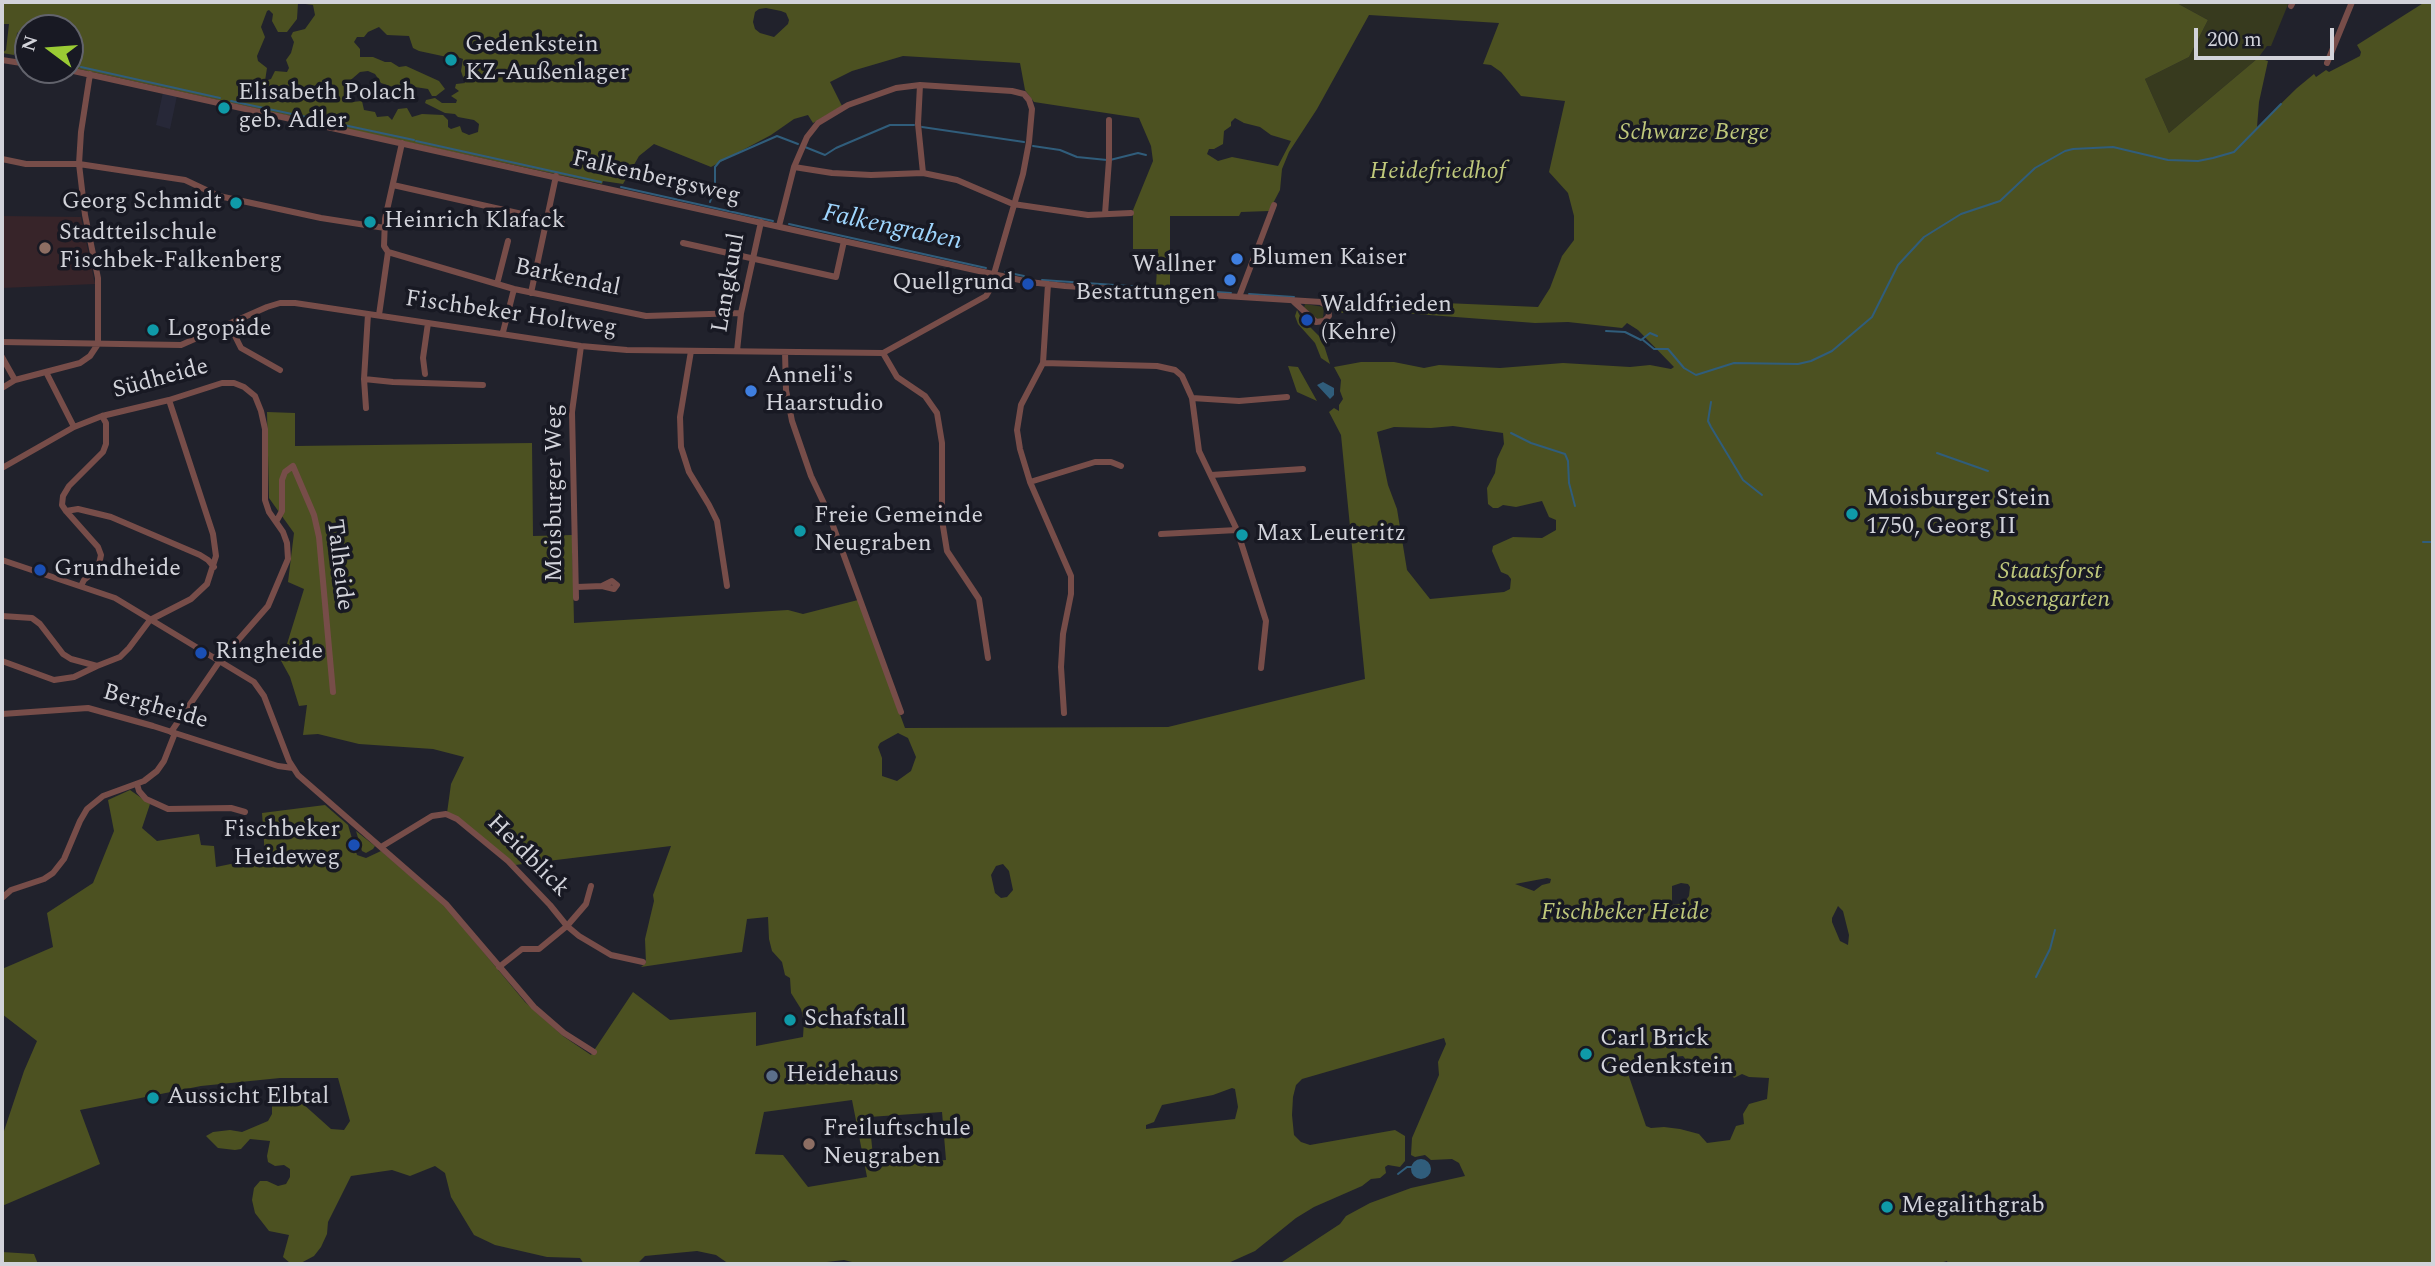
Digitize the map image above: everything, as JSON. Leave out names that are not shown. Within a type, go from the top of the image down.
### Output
[{"type":"street","points":[[2327,63],[2351,2]]},
{"type":"street","name":"Falkenbergsweg","points":[[84,73],[994,274],[1048,284],[1239,297],[1293,301],[1325,304],[1329,309],[1328,318],[1323,322],[1316,322],[1293,301]]},
{"type":"street","points":[[2,388],[15,380],[80,363],[90,356],[98,344],[98,278],[85,215],[79,164],[90,74]]},
{"type":"street","points":[[920,85],[918,124],[923,173]]},
{"type":"street","points":[[779,226],[794,167],[807,136],[823,119],[875,94],[920,85],[1012,90],[1027,97],[1031,106],[1029,142],[1023,174],[986,296],[883,354],[898,377],[930,400],[937,413],[942,443],[942,520],[947,551],[979,598],[988,658]]},
{"type":"street","points":[[1105,214],[1109,120]]},
{"type":"street","points":[[379,315],[388,251],[384,246],[385,228],[402,143]]},
{"type":"street","points":[[2,159],[26,164],[79,164],[185,180],[219,197],[385,228]]},
{"type":"street","points":[[794,167],[858,174],[923,173],[957,180],[1013,204],[1062,213],[1131,213]]},
{"type":"street","points":[[531,293],[556,176]]},
{"type":"street","points":[[393,185],[562,223]]},
{"type":"street","points":[[1239,297],[1274,205]]},
{"type":"street","name":"Langkuul","points":[[737,351],[741,313],[761,222]]},
{"type":"street","points":[[497,284],[508,240]]},
{"type":"street","points":[[683,243],[836,277],[844,242]]},
{"type":"street","name":"Barkendal","points":[[388,251],[514,289],[646,316],[741,313]]},
{"type":"street","points":[[1048,284],[1044,363],[1021,405],[1017,430],[1030,482],[1071,576],[1061,667],[1064,713]]},
{"type":"street","points":[[503,332],[514,289]]},
{"type":"street","name":"Fischbeker Holtweg","points":[[2,342],[181,345],[280,303],[295,303],[503,332],[581,346],[627,350],[883,354]]},
{"type":"street","points":[[366,408],[364,379],[368,314]]},
{"type":"street","points":[[425,374],[423,358],[428,323]]},
{"type":"street","points":[[229,324],[241,348],[280,370]]},
{"type":"street","name":"Moisburger Weg","points":[[576,598],[572,412],[581,346]]},
{"type":"street","points":[[691,351],[680,417],[681,447],[689,472],[717,521],[727,586]]},
{"type":"street","points":[[785,352],[786,390],[792,421],[901,712]]},
{"type":"street","points":[[2,357],[15,380]]},
{"type":"street","points":[[1044,363],[1166,367],[1182,376],[1192,398],[1199,451],[1237,530],[1266,621],[1261,667]]},
{"type":"street","points":[[46,372],[74,427]]},
{"type":"street","points":[[364,379],[483,385]]},
{"type":"street","name":"Südheide","points":[[2,468],[74,427],[102,416],[169,400],[222,383],[234,383],[255,396],[261,411],[266,443],[265,500],[287,543],[288,558],[268,606],[219,662]]},
{"type":"street","points":[[1192,398],[1239,401],[1287,397]]},
{"type":"street","points":[[2,661],[54,680],[74,677],[123,654],[150,620],[201,592],[211,577],[215,545],[169,400]]},
{"type":"street","points":[[81,586],[84,580],[98,569],[101,555],[98,547],[66,512],[62,505],[63,496],[69,486],[103,452],[106,444],[106,423],[102,416]]},
{"type":"street","points":[[1030,482],[1095,462],[1111,462],[1121,466]]},
{"type":"street","name":"Talheide","points":[[276,522],[282,511],[282,480],[285,472],[293,466],[314,514],[318,537],[332,692]]},
{"type":"street","points":[[1212,475],[1303,469]]},
{"type":"street","points":[[66,512],[78,509],[111,517],[200,555],[214,567]]},
{"type":"street","points":[[1161,534],[1237,530]]},
{"type":"street","points":[[200,555],[206,554],[215,545]]},
{"type":"street","points":[[2,560],[115,598],[259,688],[293,768],[446,904],[534,1007],[564,1033],[594,1052]]},
{"type":"street","points":[[577,587],[602,586]]},
{"type":"street","points":[[2,616],[32,618],[66,656],[97,666]]},
{"type":"street","points":[[2,884],[4,896],[53,873],[64,859],[87,809],[103,796],[137,784],[161,766],[173,732],[219,662]]},
{"type":"street","name":"Bergheide","points":[[2,714],[89,708],[278,766],[293,768]]},
{"type":"street","points":[[137,784],[146,799],[168,809],[231,808],[245,811]]},
{"type":"street","name":"Heidblick","points":[[381,847],[432,816],[446,814],[467,825],[508,861],[567,926],[584,940],[611,955],[643,962]]},
{"type":"street","points":[[499,967],[522,949],[539,949],[567,926],[586,904],[592,886]]},
{"type":"shaded area","points":[[163,92],[177,96],[170,129],[156,125]]},
{"type":"shaded area","name":"Stadtteilschule Fischbek-Falkenberg","points":[[2,216],[81,217],[95,284],[2,288]]},
{"type":"green space","name":"Staatsforst Rosengarten","points":[[2,2],[2175,2],[2208,20],[2189,57],[2145,79],[2169,133],[2258,58],[2268,61],[2259,102],[2257,127],[2314,74],[2316,77],[2326,70],[2329,72],[2360,56],[2357,45],[2425,2],[2433,2],[2433,1264],[1948,1264],[1947,1261],[1937,1264],[1279,1264],[1340,1224],[1346,1216],[1370,1203],[1411,1188],[1465,1176],[1459,1163],[1452,1159],[1431,1160],[1425,1155],[1411,1155],[1412,1138],[1439,1075],[1438,1062],[1446,1044],[1444,1038],[1302,1079],[1296,1085],[1292,1115],[1294,1135],[1301,1142],[1310,1145],[1395,1130],[1405,1136],[1405,1161],[1400,1167],[1388,1165],[1385,1167],[1386,1173],[1380,1178],[1371,1179],[1362,1186],[1314,1207],[1255,1251],[1226,1264],[860,1264],[844,1260],[801,1264],[729,1264],[716,1255],[697,1251],[645,1256],[637,1264],[584,1264],[580,1258],[547,1257],[495,1245],[474,1235],[451,1197],[445,1173],[435,1166],[410,1176],[392,1170],[351,1176],[328,1222],[327,1234],[321,1247],[314,1256],[299,1264],[290,1263],[283,1257],[289,1235],[269,1231],[255,1213],[252,1200],[254,1188],[260,1181],[278,1186],[286,1184],[290,1169],[268,1162],[270,1141],[250,1139],[241,1149],[235,1150],[218,1148],[206,1136],[213,1132],[230,1130],[242,1132],[268,1121],[272,1114],[272,1102],[278,1096],[293,1095],[331,1129],[344,1130],[350,1121],[338,1078],[280,1078],[201,1086],[80,1110],[100,1164],[2,1206],[2,1137],[37,1041],[2,1014],[2,969],[53,947],[47,913],[93,883],[114,831],[108,800],[130,790],[150,804],[142,828],[157,841],[199,834],[201,845],[214,846],[216,867],[265,857],[262,813],[325,805],[348,825],[357,855],[366,858],[381,851],[445,906],[525,1002],[563,1036],[591,1055],[633,992],[670,1020],[756,1012],[756,1046],[803,1037],[804,1021],[801,1009],[791,993],[790,978],[785,975],[782,962],[772,951],[768,917],[747,919],[742,952],[641,967],[646,963],[645,939],[653,895],[671,846],[515,865],[447,813],[451,784],[464,757],[433,749],[359,744],[318,734],[303,735],[307,705],[299,706],[290,677],[274,648],[287,644],[304,589],[288,582],[294,533],[269,498],[267,412],[295,413],[295,446],[532,443],[533,536],[572,535],[574,623],[788,610],[803,614],[858,600],[905,728],[1168,727],[1365,679],[1341,435],[1329,412],[1334,408],[1339,411],[1343,399],[1340,391],[1341,380],[1334,367],[1361,362],[1394,362],[1424,368],[1439,365],[1500,368],[1563,363],[1630,367],[1650,365],[1671,369],[1674,367],[1638,330],[1627,323],[1622,328],[1568,322],[1535,323],[1363,310],[1343,313],[1332,310],[1328,298],[1538,307],[1550,288],[1562,256],[1574,240],[1574,216],[1568,193],[1549,172],[1565,101],[1521,96],[1501,72],[1491,65],[1483,64],[1499,23],[1369,15],[1317,109],[1289,152],[1282,169],[1280,190],[1269,211],[1241,212],[1239,216],[1170,216],[1170,286],[1156,286],[1158,249],[1133,249],[1133,210],[1153,161],[1151,146],[1139,118],[1034,102],[1025,90],[1020,63],[903,56],[852,71],[830,82],[842,106],[813,123],[808,115],[794,119],[771,135],[711,167],[654,144],[639,156],[623,184],[603,181],[602,184],[332,126],[333,122],[322,119],[321,123],[84,70],[84,14],[14,14],[14,55],[2,53],[6,50],[9,24],[2,24]],"holes":[[[298,3],[313,5],[315,15],[305,29],[293,32],[291,36],[294,42],[286,60],[289,68],[287,72],[275,71],[271,79],[265,81],[267,68],[258,61],[257,56],[265,37],[261,27],[267,11],[273,14],[272,21],[278,32],[287,32],[297,19]],[[759,9],[786,13],[788,24],[774,37],[760,33],[753,22],[755,12]],[[379,27],[387,35],[409,36],[413,48],[419,51],[463,59],[461,71],[465,83],[456,84],[455,88],[459,91],[451,96],[457,100],[456,103],[442,103],[435,98],[426,100],[425,103],[445,113],[474,120],[479,124],[478,132],[469,135],[462,132],[460,126],[451,129],[443,115],[422,114],[412,117],[407,108],[398,109],[392,120],[388,116],[377,117],[375,112],[364,110],[362,101],[352,102],[348,98],[346,84],[360,72],[375,74],[381,83],[399,89],[404,89],[408,83],[428,89],[432,96],[445,89],[439,81],[406,66],[399,67],[373,57],[360,57],[360,49],[354,42],[357,37],[364,37]],[[1235,118],[1291,141],[1278,166],[1232,157],[1218,161],[1207,154],[1209,149],[1223,144],[1224,131],[1231,126]],[[1453,426],[1503,433],[1504,444],[1487,488],[1488,504],[1498,508],[1503,505],[1516,507],[1542,501],[1549,517],[1556,520],[1556,530],[1542,538],[1513,537],[1493,546],[1492,551],[1501,572],[1511,579],[1510,589],[1504,592],[1430,599],[1407,570],[1397,509],[1388,485],[1377,432],[1394,427]],[[898,733],[908,738],[916,757],[911,771],[897,781],[882,776],[882,758],[878,747],[880,743]],[[1003,864],[1009,871],[1013,890],[1007,897],[1001,898],[995,893],[991,875],[996,866]],[[1551,879],[1550,883],[1534,891],[1515,884]],[[1688,884],[1689,896],[1684,903],[1672,905],[1672,886]],[[1838,906],[1843,911],[1849,935],[1848,945],[1840,941],[1832,922]],[[1683,1056],[1688,1062],[1700,1061],[1715,1069],[1728,1071],[1734,1078],[1742,1074],[1769,1078],[1767,1099],[1749,1104],[1743,1114],[1744,1124],[1736,1126],[1730,1140],[1707,1143],[1699,1134],[1680,1129],[1646,1126],[1624,1062]],[[1232,1088],[1235,1089],[1238,1107],[1235,1119],[1146,1129],[1146,1125],[1154,1122],[1162,1105],[1213,1095]],[[852,1100],[867,1177],[808,1187],[783,1155],[755,1154],[764,1112]],[[942,1112],[946,1160],[874,1166],[869,1117]]]},
{"type":"green space","points":[[2175,2],[2289,2],[2271,46],[2267,46],[2258,58],[2169,133],[2145,79],[2189,57],[2208,20]]},
{"type":"green space","points":[[1305,304],[1324,307],[1323,319],[1318,320],[1304,308]]},
{"type":"green space","points":[[1297,310],[1301,318],[1322,339],[1330,364],[1321,358],[1315,343],[1298,324],[1295,316]]},
{"type":"green space","points":[[1288,366],[1298,367],[1317,401],[1297,392]]},
{"type":"green space","points":[[356,831],[375,846],[373,849],[366,853],[362,851]]},
{"type":"green space","points":[[2,1252],[34,1254],[38,1264],[2,1264]]},
{"type":"water","points":[[1323,382],[1334,388],[1334,395],[1330,399],[1317,385]]},
{"type":"water","points":[[1421,1159],[1428,1162],[1431,1169],[1428,1176],[1421,1179],[1414,1176],[1411,1169],[1414,1162]]},
{"type":"waterway","name":"Falkengraben","points":[[84,68],[220,98]]},
{"type":"waterway","name":"Falkengraben","points":[[231,101],[414,140]]},
{"type":"waterway","points":[[1643,340],[1654,349],[1668,349],[1684,368],[1696,375],[1734,363],[1798,364],[1811,361],[1832,351],[1872,317],[1898,265],[1924,237],[1961,214],[2000,201],[2035,168],[2065,151],[2113,147],[2168,160],[2198,161],[2213,158],[2234,152],[2281,104]]},
{"type":"waterway","points":[[805,147],[825,155],[890,125],[914,125]]},
{"type":"waterway","points":[[922,127],[1024,142]]},
{"type":"waterway","points":[[710,202],[715,187],[715,167],[720,161],[777,136],[798,144]]},
{"type":"waterway","name":"Falkengraben","points":[[416,141],[601,182]]},
{"type":"waterway","points":[[1033,146],[1060,150],[1077,157],[1107,160]]},
{"type":"waterway","points":[[1110,160],[1138,153],[1146,155]]},
{"type":"waterway","name":"Falkengraben","points":[[621,187],[773,221]]},
{"type":"waterway","name":"Falkengraben","points":[[789,224],[986,268]]},
{"type":"waterway","name":"Falkengraben","points":[[1005,272],[1024,276]]},
{"type":"waterway","name":"Falkengraben","points":[[1042,280],[1231,293]]},
{"type":"waterway","name":"Falkengraben","points":[[1249,294],[1294,297]]},
{"type":"waterway","points":[[1606,331],[1625,332],[1641,340],[1650,333],[1657,336]]},
{"type":"waterway","points":[[1711,402],[1708,421],[1711,427],[1743,480],[1762,495]]},
{"type":"waterway","points":[[1511,433],[1565,454],[1575,506]]},
{"type":"waterway","points":[[1937,453],[1988,471]]},
{"type":"waterway","points":[[2423,542],[2433,542]]},
{"type":"waterway","points":[[2036,977],[2050,949],[2055,930]]},
{"type":"waterway","points":[[1398,1174],[1407,1167],[1412,1167]]},
{"type":"place","name":"Gedenkstein KZ-Außenlager","points":[[451,60]]},
{"type":"place","name":"Elisabeth Polach geb. Adler","points":[[224,108]]},
{"type":"place","name":"Georg Schmidt","points":[[236,203]]},
{"type":"place","name":"Heinrich Klafack","points":[[370,222]]},
{"type":"place","name":"Stadtteilschule Fischbek-Falkenberg","points":[[45,248]]},
{"type":"place","name":"Blumen Kaiser","points":[[1237,259]]},
{"type":"place","name":"Wallner Bestattungen","points":[[1230,280]]},
{"type":"place","name":"Quellgrund","points":[[1028,284]]},
{"type":"place","name":"Waldfrieden (Kehre)","points":[[1307,320]]},
{"type":"place","name":"Logopäde","points":[[153,330]]},
{"type":"place","name":"Anneli's Haarstudio","points":[[751,391]]},
{"type":"place","name":"Moisburger Stein 1750, Georg II","points":[[1852,514]]},
{"type":"place","name":"Freie Gemeinde Neugraben","points":[[800,531]]},
{"type":"place","name":"Max Leuteritz","points":[[1242,535]]},
{"type":"place","name":"Grundheide","points":[[40,570]]},
{"type":"place","name":"Ringheide","points":[[201,653]]},
{"type":"place","name":"Fischbeker Heideweg","points":[[354,845]]},
{"type":"place","name":"Schafstall","points":[[790,1020]]},
{"type":"place","name":"Carl Brick Gedenkstein","points":[[1586,1054]]},
{"type":"place","name":"Heidehaus","points":[[772,1076]]},
{"type":"place","name":"Aussicht Elbtal","points":[[153,1098]]},
{"type":"place","name":"Freiluftschule Neugraben","points":[[809,1144]]},
{"type":"place","name":"Megalithgrab","points":[[1887,1207]]},
{"type":"park label","name":"Schwarze Berge","points":[[1694,134]]},
{"type":"park label","name":"Heidefriedhof","points":[[1438,173]]},
{"type":"park label","name":"Fischbeker Heide","points":[[1625,914]]}]
